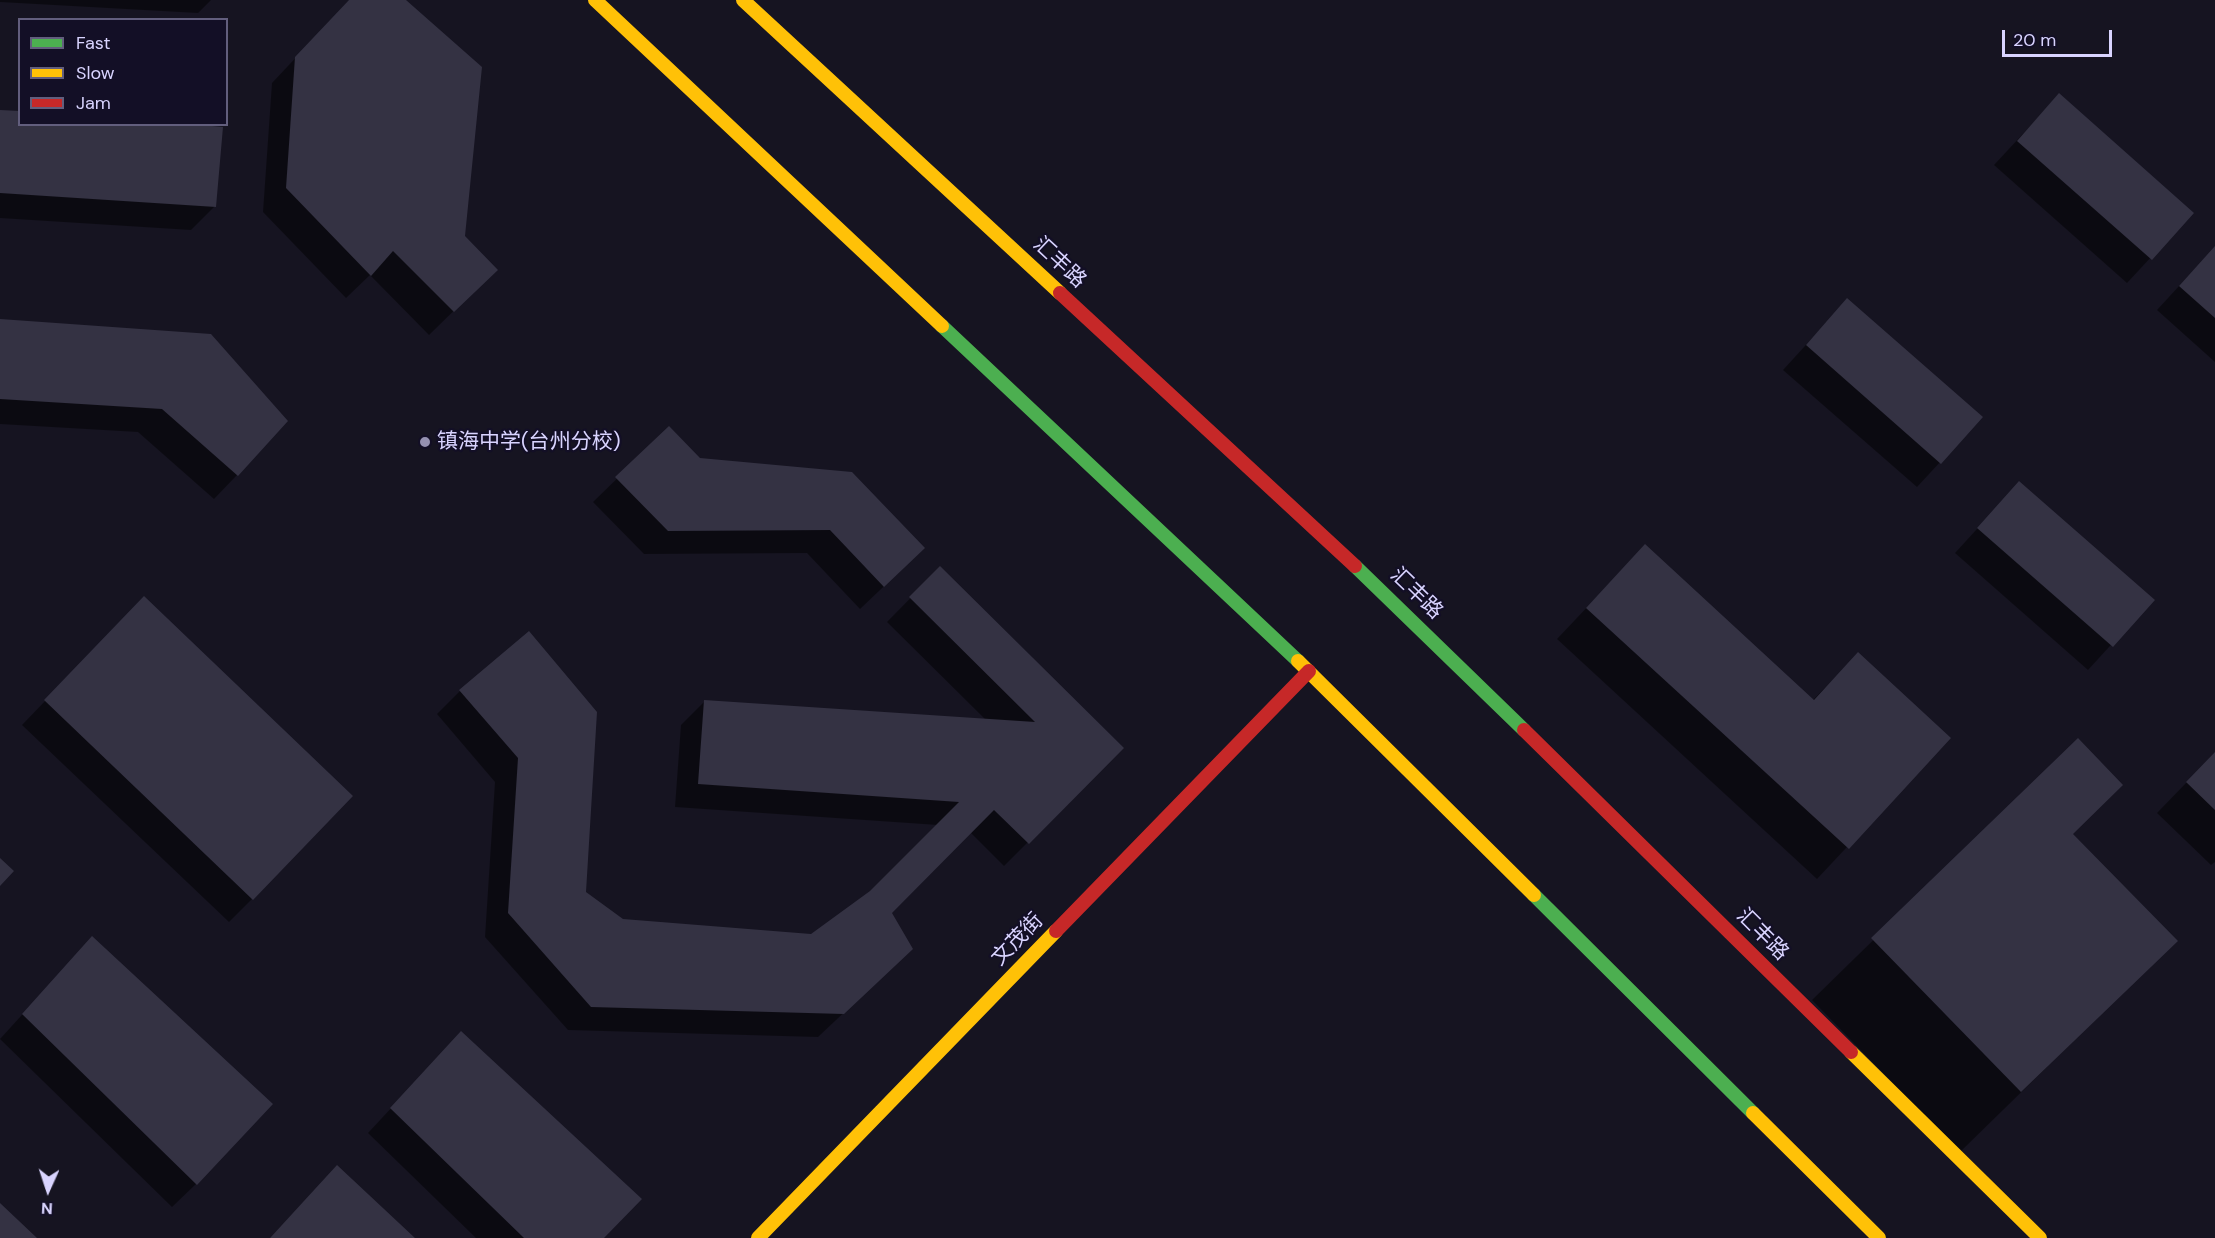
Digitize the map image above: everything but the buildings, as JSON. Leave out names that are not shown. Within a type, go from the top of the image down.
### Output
[{"type":"main road","points":[[595,0],[1309,671],[1879,1238]]},
{"type":"main road","name":"汇丰路","points":[[743,0],[1374,583],[2040,1238]]},
{"type":"main road","name":"文茂街","points":[[758,1238],[1309,671]]},
{"type":"traffic: fast","points":[[942,326],[1298,661]]},
{"type":"traffic: fast","points":[[1355,566],[1524,730]]},
{"type":"traffic: fast","points":[[1534,895],[1753,1113]]},
{"type":"traffic: slow","points":[[595,0],[942,326]]},
{"type":"traffic: slow","points":[[743,0],[1060,293]]},
{"type":"traffic: slow","points":[[1298,661],[1534,895]]},
{"type":"traffic: slow","points":[[758,1238],[1056,931]]},
{"type":"traffic: slow","points":[[1851,1052],[2040,1238]]},
{"type":"traffic: slow","points":[[1753,1113],[1879,1238]]},
{"type":"traffic: jam","points":[[1060,293],[1355,566]]},
{"type":"traffic: jam","points":[[1056,931],[1309,671]]},
{"type":"traffic: jam","points":[[1524,730],[1851,1052]]},
{"type":"place","name":"镇海中学(台州分校)","points":[[425,442]]}]
